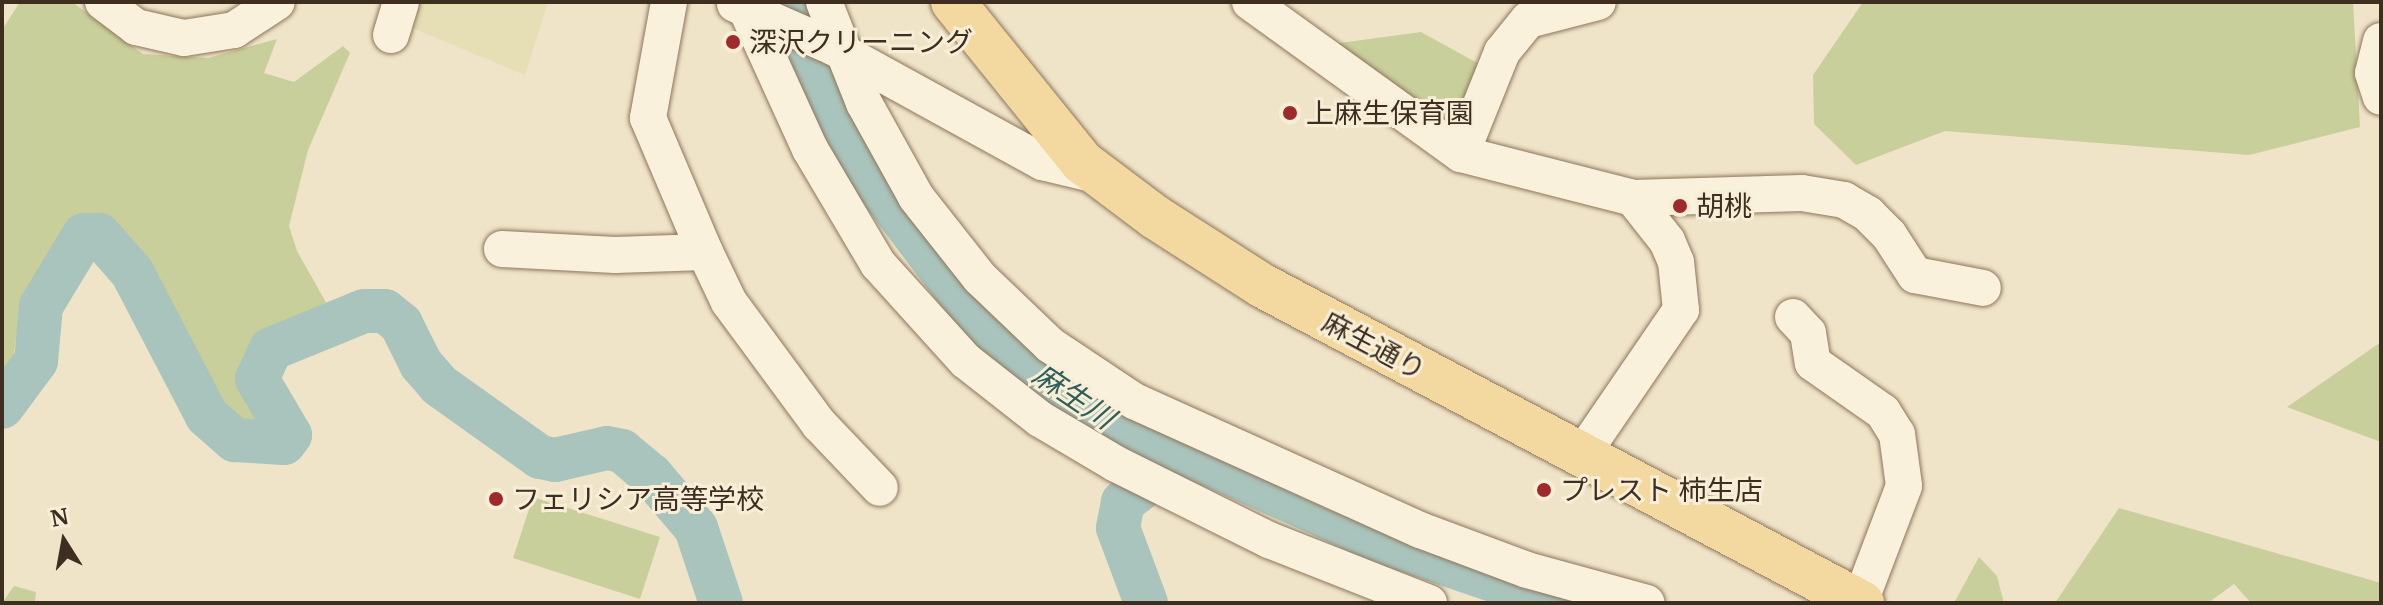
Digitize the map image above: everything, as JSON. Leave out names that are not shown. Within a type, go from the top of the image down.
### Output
[{"type":"main road","name":"麻生通り","points":[[953,2],[1032,103],[1097,175],[1263,286],[1861,602]]},
{"type":"street","points":[[103,2],[136,27],[184,38],[234,30],[277,2]]},
{"type":"street","points":[[669,2],[648,118],[705,252],[729,302],[819,424],[880,488]]},
{"type":"street","points":[[824,2],[838,49],[916,197],[980,278],[1050,345],[1134,401],[1420,530],[1527,570],[1647,603]]},
{"type":"street","points":[[1250,2],[1461,154],[1633,198],[1802,193],[1844,200],[1868,214],[1889,235],[1915,275],[1983,288]]},
{"type":"street","points":[[1461,154],[1502,52],[1528,20],[1598,2]]},
{"type":"street","points":[[745,7],[838,49],[1042,162],[1097,175]]},
{"type":"street","points":[[745,7],[810,149],[878,264],[966,361],[1040,419],[1116,464],[1269,540],[1429,603]]},
{"type":"street","points":[[2381,41],[2373,73],[2381,97]]},
{"type":"street","points":[[1581,456],[1681,310],[1676,262],[1667,241],[1633,198]]},
{"type":"street","points":[[502,249],[615,255],[705,252]]},
{"type":"street","points":[[1793,317],[1808,333],[1813,363],[1883,412],[1897,434],[1904,486],[1861,602]]},
{"type":"shaded area","points":[[415,2],[548,2],[525,75],[408,26]]},
{"type":"green space","points":[[20,2],[72,2],[143,54],[208,58],[277,39],[264,73],[294,82],[343,46],[350,53],[308,150],[289,226],[297,251],[328,306],[271,332],[246,360],[249,394],[277,428],[256,434],[225,426],[198,381],[201,358],[182,353],[155,330],[126,246],[112,225],[85,216],[39,270],[17,331],[12,367],[2,383],[2,30]]},
{"type":"green space","points":[[1863,2],[2353,2],[2360,127],[2249,155],[1945,131],[1856,165],[1814,124],[1813,75]]},
{"type":"green space","points":[[1421,32],[1479,64],[1451,131],[1332,44]]},
{"type":"green space","points":[[2381,342],[2381,442],[2287,407]]},
{"type":"green space","points":[[533,497],[660,537],[640,599],[513,558]]},
{"type":"green space","points":[[2119,508],[2381,583],[2381,603],[2251,603],[2234,584],[2208,603],[2055,603]]},
{"type":"green space","points":[[1979,557],[1997,576],[2004,603],[1954,603]]},
{"type":"green space","points":[[14,586],[36,592],[35,603],[2,603]]},
{"type":"water","name":"麻生川","points":[[765,2],[811,2],[905,201],[1178,440],[1330,510],[1581,603],[1492,603],[1375,563],[1098,439],[1040,398],[965,338],[848,184],[774,44]]},
{"type":"waterway","points":[[2,407],[36,361],[41,306],[84,235],[99,235],[132,272],[207,416],[235,440],[284,443],[290,435],[257,379],[271,349],[364,311],[385,311],[401,324],[421,364],[439,385],[540,457],[555,460],[607,448],[622,451],[651,475],[696,528],[721,603]]},
{"type":"waterway","points":[[1139,490],[1123,502],[1118,528],[1146,603]]},
{"type":"place","name":"深沢クリーニング","points":[[733,42]]},
{"type":"place","name":"上麻生保育園","points":[[1290,113]]},
{"type":"place","name":"胡桃","points":[[1680,206]]},
{"type":"place","name":"プレスト 柿生店","points":[[1544,490]]},
{"type":"place","name":"フェリシア高等学校","points":[[496,499]]}]
